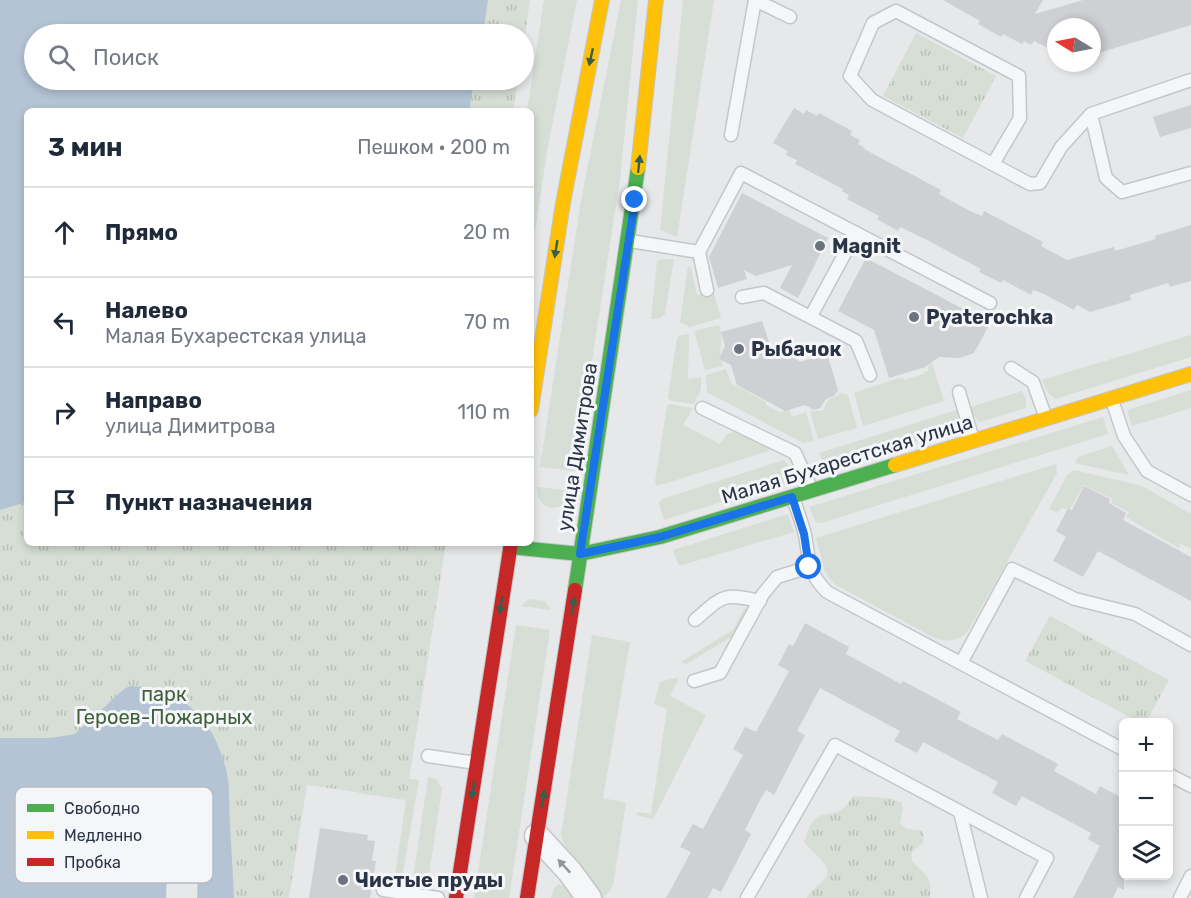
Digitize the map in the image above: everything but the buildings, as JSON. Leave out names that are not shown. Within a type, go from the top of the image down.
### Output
[{"type":"street","points":[[534,391],[563,203],[602,0]]},
{"type":"street","name":"улица Димитрова","points":[[527,898],[635,200],[656,0]]},
{"type":"street","name":"Малая Бухарестская улица","points":[[519,546],[580,554],[660,537],[1191,374]]},
{"type":"street","points":[[456,898],[511,546]]},
{"type":"street","points":[[537,836],[590,898]]},
{"type":"lane","points":[[731,135],[755,0],[790,17]]},
{"type":"lane","points":[[993,164],[1020,118],[1019,76],[896,11],[873,23],[850,76],[872,100],[1030,184],[1040,183],[1061,147],[1091,114],[1191,80]]},
{"type":"lane","points":[[1091,114],[1106,178],[1122,192],[1191,172]]},
{"type":"lane","points":[[707,290],[699,252],[741,173],[990,303]]},
{"type":"lane","points":[[811,316],[856,233]]},
{"type":"lane","points":[[629,241],[699,252]]},
{"type":"lane","points":[[742,297],[764,293],[856,341],[870,375]]},
{"type":"lane","points":[[1011,368],[1033,382],[1046,419]]},
{"type":"lane","points":[[959,392],[973,441]]},
{"type":"lane","points":[[1111,399],[1124,436],[1147,471],[1191,495]]},
{"type":"lane","points":[[702,408],[795,453],[812,491]]},
{"type":"lane","points":[[792,497],[804,534],[809,567],[814,579],[827,592],[1119,747]]},
{"type":"lane","points":[[694,681],[720,673],[760,601],[777,577],[809,567]]},
{"type":"lane","points":[[961,663],[1012,568],[1075,599],[1136,614],[1191,645]]},
{"type":"lane","points":[[695,620],[723,597],[760,601]]},
{"type":"lane","points":[[747,898],[835,745],[1047,858],[1026,898]]},
{"type":"lane","points":[[428,756],[477,763]]},
{"type":"lane","points":[[1173,777],[1191,786]]},
{"type":"lane","points":[[960,812],[981,898]]},
{"type":"lane","points":[[1180,898],[1191,876]]},
{"type":"lane","points":[[383,890],[438,898]]},
{"type":"green space","name":"парк Героев-Пожарных","points":[[0,0],[530,0],[527,24],[24,24],[24,90],[516,90],[513,108],[24,108],[24,546],[446,546],[406,799],[307,785],[289,898],[0,898]]},
{"type":"green space","points":[[544,0],[577,0],[548,146],[534,237],[534,108],[527,108],[530,90],[534,90],[534,65]]},
{"type":"green space","points":[[621,0],[638,0],[620,179],[575,471],[540,467],[581,200]]},
{"type":"green space","points":[[683,0],[714,0],[677,237],[660,230]]},
{"type":"green space","points":[[916,33],[996,76],[963,138],[883,96]]},
{"type":"green space","points":[[674,259],[665,314],[660,318],[651,319],[657,261]]},
{"type":"green space","points":[[688,266],[691,268],[697,295],[713,291],[721,318],[690,327],[680,322]]},
{"type":"green space","points":[[719,325],[723,366],[705,370],[694,331]]},
{"type":"green space","points":[[689,334],[688,379],[701,377],[701,389],[694,404],[671,401],[668,397],[677,338]]},
{"type":"green space","points":[[1191,335],[1191,357],[1055,399],[1047,391],[1042,380]]},
{"type":"green space","points":[[932,363],[944,401],[863,426],[854,393],[899,378],[902,380],[903,377],[904,380],[924,374]]},
{"type":"green space","points":[[726,369],[731,383],[766,402],[766,405],[780,412],[789,410],[792,417],[806,412],[814,441],[803,443],[707,392],[706,375]]},
{"type":"green space","points":[[1191,390],[1191,408],[1132,426],[1127,410]]},
{"type":"green space","points":[[1022,391],[1026,400],[1026,408],[980,422],[972,414],[971,407]]},
{"type":"green space","points":[[842,393],[848,395],[857,428],[818,439],[810,411],[823,411],[828,400]]},
{"type":"green space","points":[[670,404],[693,408],[683,425],[720,444],[727,434],[735,432],[772,450],[657,486],[655,481],[667,406]]},
{"type":"green space","points":[[957,410],[960,420],[959,429],[829,469],[819,453]]},
{"type":"green space","points":[[1103,417],[1108,434],[824,522],[816,523],[809,507]]},
{"type":"green space","points":[[1112,446],[1129,475],[1075,463],[1078,457]]},
{"type":"green space","points":[[784,460],[791,468],[790,481],[768,488],[763,487],[763,489],[664,520],[659,503],[662,499]]},
{"type":"green space","points":[[1056,464],[1057,473],[969,629],[958,638],[949,641],[935,638],[834,584],[825,572],[816,538]]},
{"type":"green space","points":[[1074,470],[1142,486],[1191,514],[1191,549],[1181,544],[1179,548],[1126,517],[1129,512],[1111,503],[1113,499],[1084,485],[1070,509],[1061,508],[1058,513],[1049,509],[1067,475]]},
{"type":"green space","points":[[537,487],[572,491],[564,504],[552,508],[541,502]]},
{"type":"green space","points":[[788,514],[794,532],[679,566],[673,550]]},
{"type":"green space","points":[[529,599],[545,601],[551,610],[521,606]]},
{"type":"green space","points":[[744,609],[749,609],[735,635],[686,664],[681,662],[733,630]]},
{"type":"green space","points":[[1050,616],[1169,680],[1148,718],[1132,718],[1025,661]]},
{"type":"green space","points":[[516,625],[550,630],[509,898],[474,898]]},
{"type":"green space","points":[[592,635],[630,642],[603,798],[626,803],[613,886],[604,898],[574,860],[561,835]]},
{"type":"green space","points":[[679,677],[670,696],[706,715],[653,819],[636,815],[637,812],[651,814],[667,709],[654,704],[660,682]]},
{"type":"green space","points":[[361,772],[419,780],[401,883],[394,882],[406,800],[358,793]]},
{"type":"green space","points":[[428,777],[436,779],[442,788],[428,882],[423,887],[412,885]]},
{"type":"green space","points":[[853,796],[888,798],[901,802],[903,808],[900,824],[907,829],[920,830],[924,835],[923,843],[912,853],[911,857],[928,878],[930,898],[807,898],[827,874],[824,863],[804,842],[810,825],[817,817],[841,810]]},
{"type":"green space","points":[[559,884],[569,888],[575,898],[551,898],[554,888]]},
{"type":"water","points":[[0,0],[488,0],[484,24],[24,24],[24,90],[472,90],[469,108],[24,108],[24,503],[0,510]]},
{"type":"water","points":[[130,686],[150,688],[182,701],[195,711],[215,739],[228,780],[234,898],[0,898],[0,738],[51,738],[75,734]]},
{"type":"pier","points":[[167,883],[198,883],[197,898],[166,898]]},
{"type":"traffic: fast","points":[[575,590],[638,168]]},
{"type":"traffic: fast","points":[[510,547],[580,554],[660,537],[895,465]]},
{"type":"traffic: slow","points":[[534,391],[563,203],[602,0]]},
{"type":"traffic: slow","points":[[638,168],[656,0]]},
{"type":"traffic: slow","points":[[895,465],[1191,374]]},
{"type":"traffic: jam","points":[[456,898],[511,546]]},
{"type":"traffic: jam","points":[[527,898],[575,590]]},
{"type":"place","name":"Magnit","points":[[820,246]]},
{"type":"place","name":"Pyaterochka","points":[[914,317]]},
{"type":"place","name":"Рыбачок","points":[[739,349]]},
{"type":"place","name":"Чистые пруды","points":[[343,880]]},
{"type":"route","points":[[635,200],[580,554],[660,537],[792,497],[804,534],[809,567]]}]
